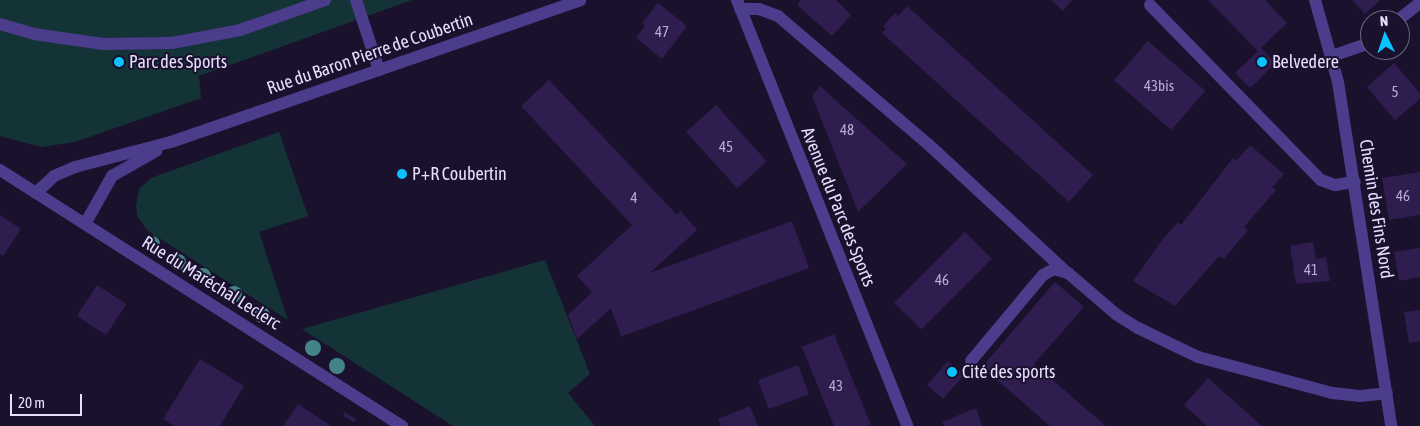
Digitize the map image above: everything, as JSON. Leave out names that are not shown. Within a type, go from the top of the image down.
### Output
[{"type":"street","points":[[0,24],[34,34],[103,44],[172,43],[240,30],[325,0]]},
{"type":"street","points":[[356,0],[379,70]]},
{"type":"street","name":"Rue du Baron Pierre de Coubertin","points":[[36,192],[54,176],[75,167],[171,142],[580,0]]},
{"type":"street","name":"Chemin des Fins Nord","points":[[1315,0],[1332,56],[1355,182],[1391,426]]},
{"type":"street","points":[[1410,11],[1420,3]]},
{"type":"street","points":[[739,4],[778,16],[928,144],[1064,270],[1117,315],[1184,352],[1311,389],[1360,396],[1387,392]]},
{"type":"street","name":"Avenue du Parc des Sports","points":[[739,4],[907,426]]},
{"type":"street","points":[[1150,5],[1321,180],[1335,185],[1355,182]]},
{"type":"street","points":[[1332,56],[1360,46]]},
{"type":"street","name":"Rue du Baron Pierre de Coubertin","points":[[85,224],[112,176],[171,142]]},
{"type":"street","name":"Rue du Maréchal Leclerc","points":[[0,170],[402,426]]},
{"type":"street","points":[[971,361],[1043,275],[1054,269],[1064,270]]},
{"type":"green space","name":"Parc des Sports","points":[[0,0],[412,0],[199,76],[201,98],[75,142],[41,147],[0,136]]},
{"type":"green space","points":[[279,132],[308,216],[259,232],[288,320],[148,231],[137,216],[136,206],[139,189],[151,178]]},
{"type":"green space","points":[[545,260],[590,374],[568,393],[595,426],[453,426],[302,329]]},
{"type":"building","points":[[801,0],[836,0],[851,15],[832,36],[797,5]]},
{"type":"building","points":[[1051,0],[1072,0],[1063,11]]},
{"type":"building","points":[[1208,0],[1265,0],[1287,23],[1261,48],[1276,63],[1250,88],[1235,73],[1258,51]]},
{"type":"building","points":[[1352,0],[1380,0],[1369,10],[1361,10]]},
{"type":"building","points":[[658,3],[687,26],[662,59],[636,38],[645,26],[642,23]]},
{"type":"building","points":[[907,6],[1093,175],[1069,202],[882,33],[886,29],[883,26],[895,13],[898,16]]},
{"type":"building","points":[[1148,41],[1205,91],[1171,130],[1114,80]]},
{"type":"building","points":[[1394,63],[1420,93],[1420,99],[1395,120],[1367,87]]},
{"type":"building","points":[[549,80],[677,215],[681,211],[697,230],[577,339],[568,315],[592,292],[577,276],[632,225],[521,106]]},
{"type":"building","points":[[820,86],[907,164],[858,212],[812,96]]},
{"type":"building","points":[[716,105],[767,161],[737,188],[686,132]]},
{"type":"building","points":[[1250,145],[1284,174],[1272,187],[1276,190],[1244,227],[1248,230],[1224,259],[1219,256],[1175,306],[1133,281],[1163,239],[1178,222],[1181,225],[1233,158],[1236,161]]},
{"type":"building","points":[[1420,172],[1420,215],[1389,220],[1382,178]]},
{"type":"building","points":[[0,215],[21,229],[3,256],[0,254]]},
{"type":"building","points":[[792,221],[809,268],[621,336],[604,289]]},
{"type":"building","points":[[965,232],[992,259],[921,330],[894,303]]},
{"type":"building","points":[[1313,242],[1316,259],[1326,257],[1330,281],[1296,284],[1290,246]]},
{"type":"building","points":[[1420,248],[1420,277],[1399,281],[1394,252]]},
{"type":"building","points":[[1055,282],[1084,307],[1034,364],[1106,426],[1050,426],[982,367]]},
{"type":"building","points":[[97,285],[126,304],[106,335],[77,316]]},
{"type":"building","points":[[1420,310],[1420,341],[1409,343],[1404,312]]},
{"type":"building","points":[[834,334],[871,425],[834,426],[802,347]]},
{"type":"building","points":[[200,359],[244,386],[220,426],[174,426],[163,419]]},
{"type":"building","points":[[948,361],[964,375],[943,399],[927,385]]},
{"type":"building","points":[[798,365],[809,394],[769,409],[758,380]]},
{"type":"building","points":[[1208,378],[1262,426],[1207,426],[1184,405]]},
{"type":"building","points":[[298,404],[331,426],[283,426]]},
{"type":"building","points":[[750,406],[758,426],[721,426],[718,419]]},
{"type":"building","points":[[976,408],[982,426],[944,426],[942,422]]},
{"type":"building","points":[[345,412],[356,419],[354,422],[343,415]]},
{"type":"place","name":"Parc des Sports","points":[[119,62]]},
{"type":"place","name":"Belvedere","points":[[1262,62]]},
{"type":"place","name":"P+R Coubertin","points":[[402,174]]},
{"type":"place","name":"Cité des sports","points":[[952,372]]}]
